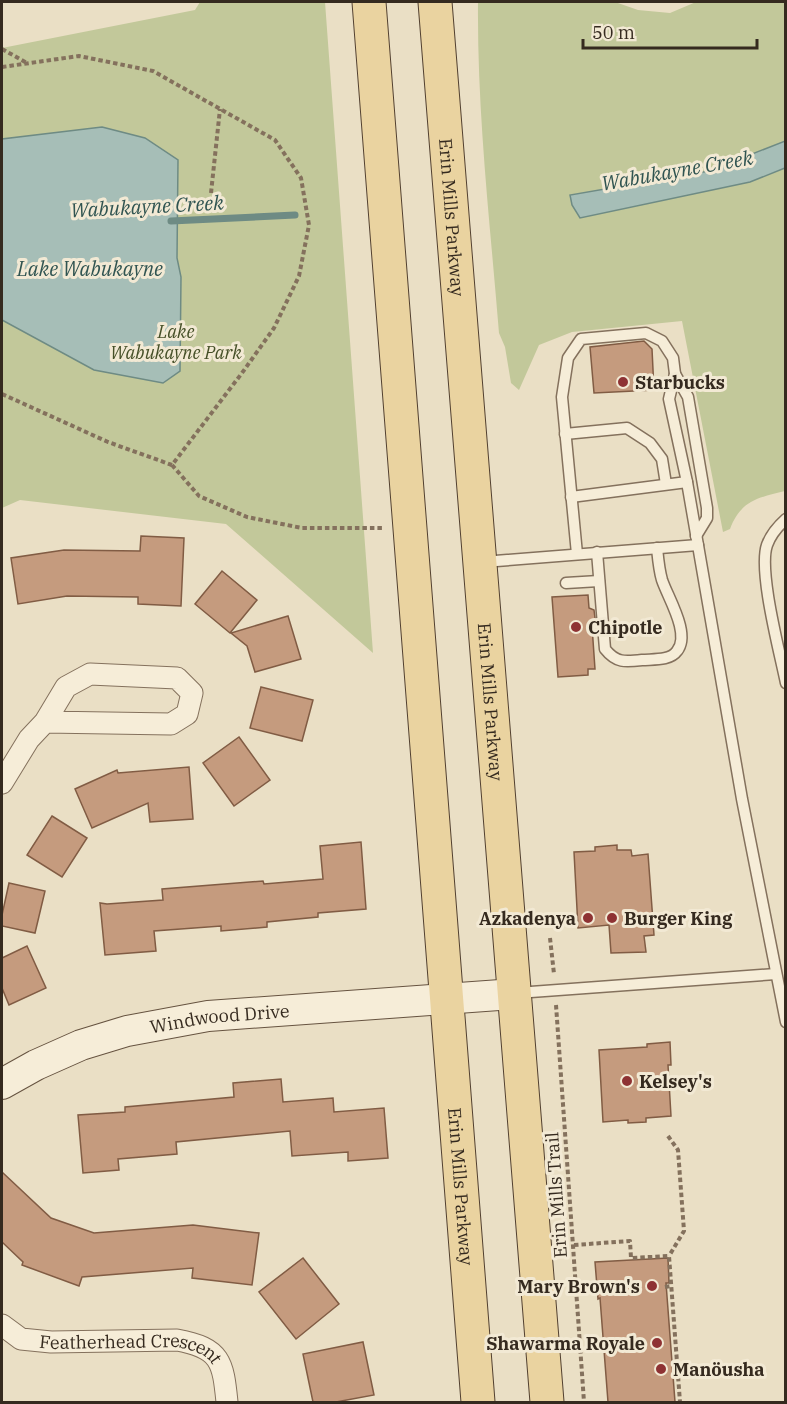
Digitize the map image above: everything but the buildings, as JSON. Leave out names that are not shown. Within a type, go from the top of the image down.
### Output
[{"type":"main road","name":"Erin Mills Parkway","points":[[369,2],[478,1402]]},
{"type":"main road","name":"Erin Mills Parkway","points":[[435,2],[547,1402]]},
{"type":"street","points":[[2,783],[29,739],[45,722],[66,687],[90,674],[177,678],[192,693],[187,714],[171,724],[45,722]]},
{"type":"street","name":"Windwood Drive","points":[[2,1084],[36,1065],[81,1045],[127,1031],[208,1016],[514,994]]},
{"type":"street","name":"Featherhead Crescent","points":[[2,1325],[21,1339],[51,1342],[177,1340],[197,1343],[213,1352],[224,1371],[226,1402]]},
{"type":"lane","points":[[577,554],[562,397],[568,358],[581,339],[646,333],[662,341],[672,358],[675,374],[688,397],[707,508],[707,518],[697,540]]},
{"type":"lane","points":[[675,374],[669,399],[687,482],[742,799],[786,1022]]},
{"type":"lane","points":[[565,434],[627,428],[650,443],[662,459],[666,484]]},
{"type":"lane","points":[[571,497],[687,482]]},
{"type":"lane","points":[[786,519],[775,528],[766,547],[765,578],[786,683]]},
{"type":"lane","points":[[480,562],[657,548],[697,540]]},
{"type":"lane","points":[[597,552],[605,649],[612,658],[622,663],[668,658],[678,651],[682,639],[681,626],[662,579],[657,548]]},
{"type":"lane","points":[[566,584],[599,581]]},
{"type":"lane","points":[[514,994],[777,974]]},
{"type":"path","points":[[2,49],[28,63]]},
{"type":"path","points":[[2,67],[79,56],[153,71],[275,140],[301,178],[309,225],[299,276],[274,328],[172,465]]},
{"type":"path","points":[[211,192],[220,109]]},
{"type":"path","points":[[2,394],[108,442],[172,465],[199,496],[247,517],[302,528],[410,528]]},
{"type":"path","points":[[550,938],[554,968]]},
{"type":"path","name":"Erin Mills Trail","points":[[557,1021],[584,1402]]},
{"type":"path","points":[[668,1136],[678,1150],[684,1231],[669,1256],[678,1400]]},
{"type":"path","points":[[574,1245],[630,1241],[631,1258],[669,1256]]},
{"type":"path","points":[[664,1287],[671,1286]]},
{"type":"green space","name":"Lake Wabukayne Park","points":[[200,2],[325,2],[373,653],[226,524],[20,500],[2,508],[2,48],[195,10]]},
{"type":"green space","points":[[478,2],[615,2],[638,10],[670,13],[696,2],[785,2],[785,141],[709,171],[570,195],[580,218],[750,182],[785,168],[785,491],[759,498],[745,506],[734,519],[730,529],[723,532],[682,321],[572,332],[539,345],[519,390],[511,383],[505,347],[499,333],[488,209],[478,44]]},
{"type":"water","name":"Lake Wabukayne","points":[[102,127],[145,138],[178,160],[177,258],[181,277],[180,371],[163,383],[94,370],[2,320],[2,139]]},
{"type":"water","points":[[785,141],[785,168],[750,182],[580,218],[572,205],[570,195],[709,171]]},
{"type":"waterway","name":"Wabukayne Creek","points":[[171,221],[295,215]]},
{"type":"place","name":"Starbucks","points":[[623,382]]},
{"type":"place","name":"Chipotle","points":[[576,627]]},
{"type":"place","name":"Azkadenya","points":[[588,918]]},
{"type":"place","name":"Burger King","points":[[612,918]]},
{"type":"place","name":"Kelsey's","points":[[627,1081]]},
{"type":"place","name":"Mary Brown's","points":[[652,1286]]},
{"type":"place","name":"Shawarma Royale","points":[[657,1343]]},
{"type":"place","name":"Manöusha","points":[[661,1369]]}]
